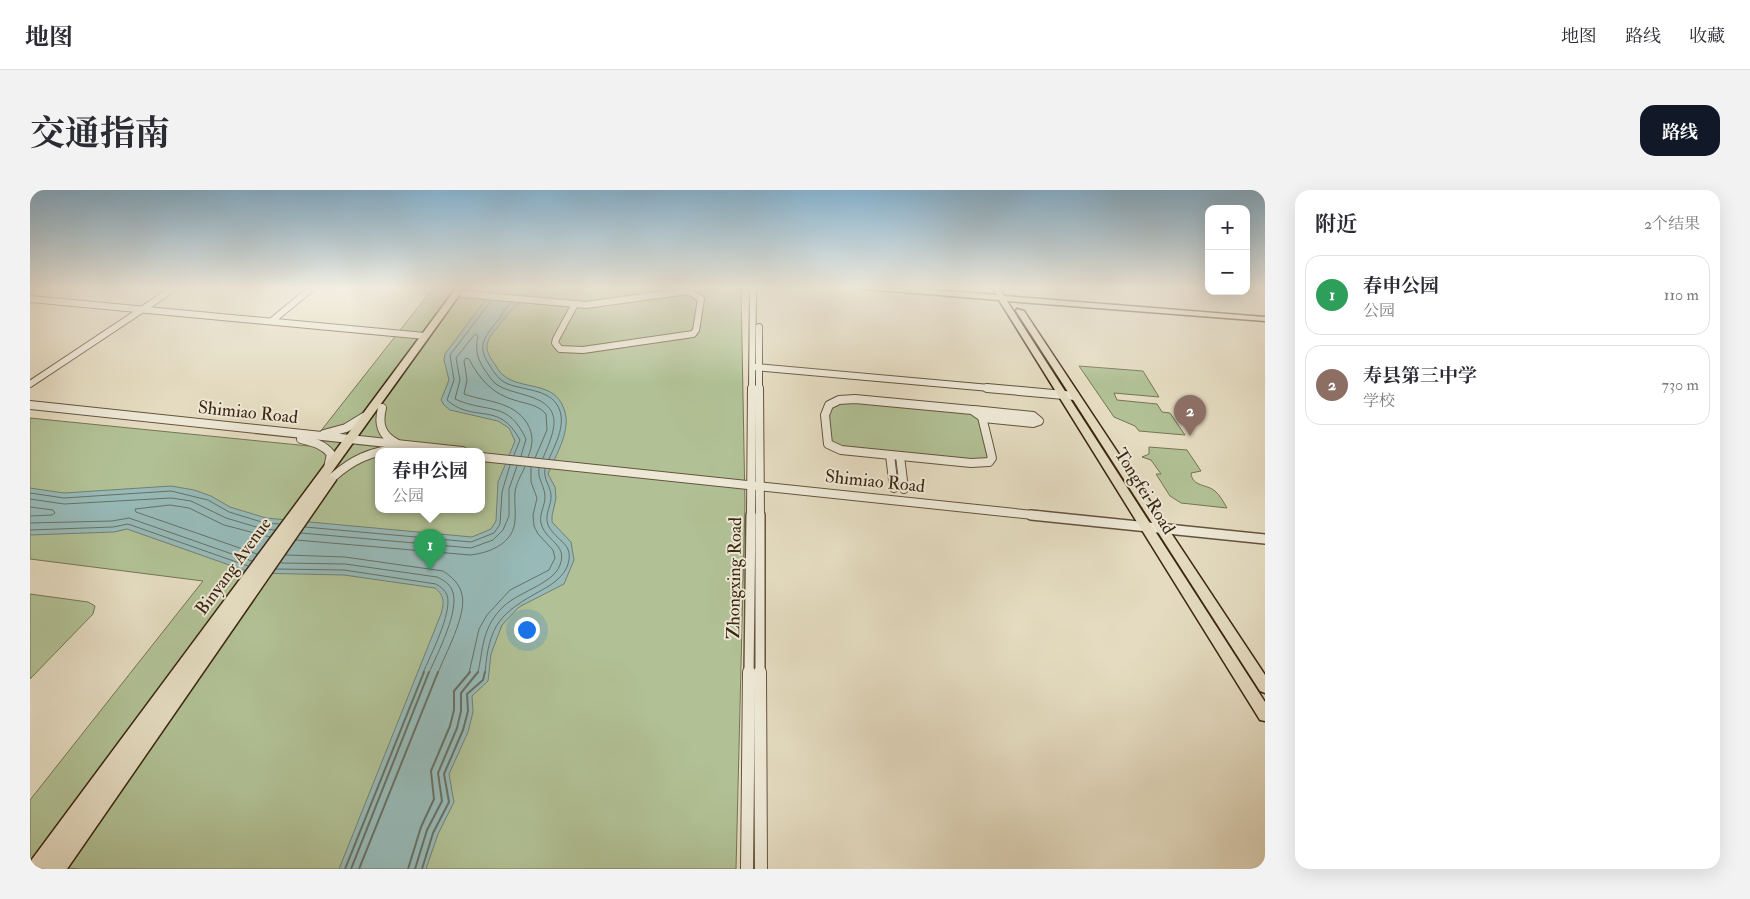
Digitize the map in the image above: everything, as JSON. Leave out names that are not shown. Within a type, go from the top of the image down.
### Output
[{"type":"highway","name":"Binyang Avenue","points":[[377,409],[425,336],[440,319]]},
{"type":"highway","name":"Binyang Avenue","points":[[36,869],[243,595],[443,319]]},
{"type":"highway","name":"Binyang Avenue","points":[[56,869],[243,595]]},
{"type":"main road","name":"Tongfei Road","points":[[1021,319],[1070,395],[1160,525],[1265,686]]},
{"type":"main road","name":"Tongfei Road","points":[[1070,395],[1145,523],[1265,715]]},
{"type":"street","points":[[30,378],[125,319]]},
{"type":"street","points":[[30,384],[126,319]]},
{"type":"street","points":[[242,319],[425,336]]},
{"type":"street","points":[[567,319],[555,343],[560,349],[583,350],[693,334],[696,330],[698,319]]},
{"type":"street","name":"Zhongxing Road","points":[[754,319],[756,367]]},
{"type":"street","name":"Zhongxing Road","points":[[758,319],[756,482],[761,869]]},
{"type":"street","points":[[756,367],[1070,395]]},
{"type":"street","points":[[972,410],[979,413],[983,418],[992,453],[992,458],[989,462],[971,464],[841,450],[828,444],[825,415],[829,405],[839,400],[855,399],[900,402],[1033,416],[1039,421],[1033,423],[983,418]]},
{"type":"street","name":"Shimiao Road","points":[[30,405],[302,437]]},
{"type":"street","points":[[302,437],[339,431],[377,409],[382,432],[387,438],[401,447]]},
{"type":"street","name":"Shimiao Road","points":[[30,411],[416,448]]},
{"type":"street","points":[[302,437],[327,448],[331,454],[329,476]]},
{"type":"street","points":[[394,448],[401,447]]},
{"type":"street","name":"Shimiao Road","points":[[401,447],[406,448]]},
{"type":"street","points":[[329,476],[346,465],[375,451]]},
{"type":"street","name":"Shimiao Road","points":[[485,454],[566,464],[1145,523],[1265,539]]},
{"type":"street","points":[[890,455],[894,488]]},
{"type":"street","points":[[900,456],[904,488]]},
{"type":"street","name":"Shimiao Road","points":[[485,457],[501,457]]},
{"type":"street","name":"Zhongxing Road","points":[[748,869],[756,482]]},
{"type":"street","name":"Shimiao Road","points":[[1160,525],[1265,532]]},
{"type":"green space","points":[[409,319],[742,319],[745,505],[736,869],[80,869],[30,865],[30,800],[203,581],[30,559],[30,418],[309,446]]},
{"type":"green space","points":[[1079,366],[1143,371],[1159,397],[1114,393],[1117,400],[1157,404],[1162,412],[1170,413],[1185,435],[1139,431],[1135,426],[1114,417]]},
{"type":"green space","points":[[841,401],[978,414],[991,453],[987,461],[842,449],[830,444],[828,415],[831,406]]},
{"type":"green space","points":[[1149,447],[1187,450],[1201,471],[1191,473],[1194,481],[1215,491],[1227,508],[1181,503],[1170,496],[1156,474],[1161,474],[1151,460],[1142,457],[1149,454]]},
{"type":"green space","points":[[30,594],[88,602],[95,606],[93,614],[30,679]]},
{"type":"water","points":[[471,319],[504,319],[487,343],[488,352],[499,371],[511,380],[545,390],[559,400],[564,409],[566,425],[565,434],[548,474],[555,487],[556,498],[552,522],[571,542],[574,560],[564,584],[519,607],[502,625],[491,654],[488,681],[472,696],[473,712],[468,732],[449,774],[454,802],[438,834],[426,869],[339,869],[441,614],[443,600],[441,594],[435,588],[344,575],[252,573],[127,529],[114,532],[30,535],[30,488],[64,493],[171,486],[194,490],[211,496],[230,507],[266,518],[472,537],[491,529],[496,521],[498,482],[515,441],[509,428],[498,421],[450,410],[444,405],[441,400],[449,380],[444,360],[445,354]]},
{"type":"place","name":"寿县第三中学","points":[[1190,436]]},
{"type":"place","name":"春申公园","points":[[430,570]]}]
